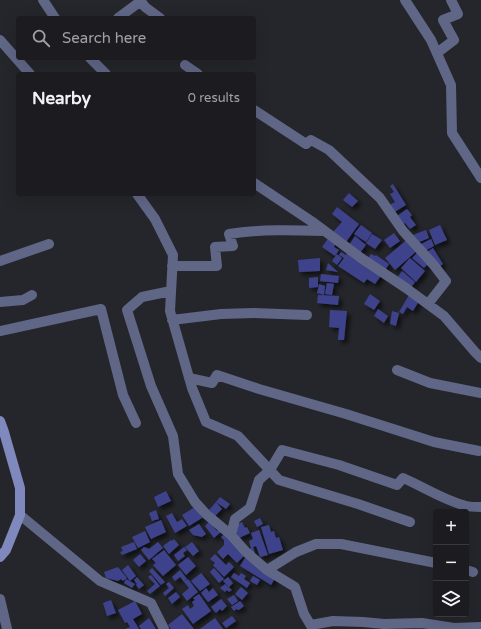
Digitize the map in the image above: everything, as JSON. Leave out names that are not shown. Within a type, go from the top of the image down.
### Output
[{"type":"street","points":[[43,0],[54,16]]},
{"type":"street","points":[[121,16],[141,0],[145,7],[157,16]]},
{"type":"street","points":[[405,0],[431,40],[451,85],[452,133],[481,178]]},
{"type":"street","points":[[437,53],[454,40],[443,20],[458,14],[451,0]]},
{"type":"street","points":[[0,40],[16,58]]},
{"type":"street","points":[[18,60],[28,72]]},
{"type":"street","points":[[92,60],[104,72]]},
{"type":"street","points":[[185,65],[195,72]]},
{"type":"street","points":[[256,111],[306,144],[312,140],[329,150],[380,198],[403,231],[433,264],[446,281],[428,304]]},
{"type":"street","points":[[256,184],[325,231],[444,316],[481,358]]},
{"type":"street","points":[[138,196],[155,219],[173,255],[170,311],[192,388],[206,422],[238,436],[279,480],[358,504],[410,522]]},
{"type":"street","points":[[172,266],[217,266],[214,247],[233,246],[229,234],[289,230],[325,231]]},
{"type":"street","points":[[0,261],[49,244]]},
{"type":"street","points":[[171,291],[142,298],[127,310],[151,386],[173,436],[178,474],[195,502],[206,514],[231,535],[246,552],[267,570],[295,587],[304,614],[312,627],[333,621],[384,624],[422,623],[454,628],[481,627]]},
{"type":"street","points":[[0,302],[23,300],[32,295]]},
{"type":"street","points":[[0,331],[100,309],[123,395],[136,422]]},
{"type":"street","points":[[172,320],[221,314],[254,313],[307,315]]},
{"type":"street","points":[[397,370],[430,383],[481,392]]},
{"type":"street","points":[[189,378],[212,383],[217,375],[434,442],[479,451]]},
{"type":"street","points":[[0,421],[20,488],[20,515],[6,550],[0,557]]},
{"type":"street","points":[[231,535],[235,519],[250,508],[259,480],[270,470],[282,450],[339,465],[397,485],[403,478],[437,495],[466,506],[481,507]]},
{"type":"street","points":[[20,515],[100,581],[151,603],[164,629]]},
{"type":"street","points":[[267,570],[296,552],[316,544],[341,544],[433,562]]},
{"type":"street","points":[[0,599],[7,629]]},
{"type":"building","points":[[393,184],[406,205],[393,213],[388,206],[395,202],[390,194],[394,192],[390,186]]},
{"type":"building","points":[[349,193],[358,201],[352,207],[343,200]]},
{"type":"building","points":[[337,207],[359,224],[346,242],[333,232],[342,222],[332,214]]},
{"type":"building","points":[[407,209],[412,215],[410,217],[416,225],[410,229],[405,223],[402,224],[397,216]]},
{"type":"building","points":[[361,225],[372,233],[366,242],[354,234]]},
{"type":"building","points":[[440,225],[447,240],[435,245],[429,230]]},
{"type":"building","points":[[426,230],[429,238],[417,243],[413,235]]},
{"type":"building","points":[[394,233],[400,241],[390,248],[384,240]]},
{"type":"building","points":[[372,234],[382,240],[375,249],[366,243]]},
{"type":"building","points":[[330,236],[337,242],[334,247],[339,250],[335,256],[322,247]]},
{"type":"building","points":[[355,236],[366,245],[360,253],[349,245]]},
{"type":"building","points":[[409,238],[418,250],[395,270],[385,258]]},
{"type":"building","points":[[431,239],[434,246],[423,252],[419,245]]},
{"type":"building","points":[[433,248],[443,264],[437,268],[427,252]]},
{"type":"building","points":[[349,251],[383,273],[375,284],[367,279],[364,283],[338,266],[344,258],[339,255],[341,252],[346,255]]},
{"type":"building","points":[[419,251],[430,268],[427,265],[424,268],[412,258]]},
{"type":"building","points":[[337,254],[342,258],[337,265],[332,261]]},
{"type":"building","points":[[371,254],[376,255],[389,264],[384,272],[367,260]]},
{"type":"building","points":[[320,258],[320,271],[299,272],[298,260]]},
{"type":"building","points":[[410,258],[425,271],[416,282],[401,268]]},
{"type":"building","points":[[328,263],[338,272],[326,270]]},
{"type":"building","points":[[402,271],[415,282],[410,289],[396,279]]},
{"type":"building","points":[[321,274],[339,276],[338,283],[320,281]]},
{"type":"building","points":[[318,277],[318,287],[309,288],[309,278]]},
{"type":"building","points":[[327,283],[334,284],[332,295],[325,294]]},
{"type":"building","points":[[319,284],[325,286],[324,295],[317,293]]},
{"type":"building","points":[[370,294],[380,301],[374,310],[364,304]]},
{"type":"building","points":[[318,295],[339,296],[338,305],[317,303]]},
{"type":"building","points":[[409,295],[419,301],[413,311],[407,307],[403,314],[399,312]]},
{"type":"building","points":[[378,309],[388,316],[384,323],[374,316]]},
{"type":"building","points":[[330,310],[347,311],[344,340],[338,340],[339,328],[329,327]]},
{"type":"building","points":[[392,311],[399,313],[396,326],[390,324]]},
{"type":"building","points":[[166,491],[171,501],[158,507],[154,497]]},
{"type":"building","points":[[220,497],[230,504],[226,509],[216,502]]},
{"type":"building","points":[[216,502],[222,509],[215,516],[209,510]]},
{"type":"building","points":[[195,507],[202,518],[189,526],[182,515]]},
{"type":"building","points":[[156,510],[159,519],[152,521],[149,513]]},
{"type":"building","points":[[172,513],[177,522],[182,519],[187,526],[175,533],[166,516]]},
{"type":"building","points":[[260,518],[263,524],[257,527],[254,521]]},
{"type":"building","points":[[161,520],[166,532],[151,539],[145,527]]},
{"type":"building","points":[[209,522],[217,531],[221,529],[222,531],[214,538],[205,526]]},
{"type":"building","points":[[242,522],[250,533],[239,538],[236,532],[238,524]]},
{"type":"building","points":[[199,524],[206,534],[202,537],[193,535],[189,530]]},
{"type":"building","points":[[269,525],[271,532],[274,531],[276,538],[279,537],[283,550],[269,554],[261,527]]},
{"type":"building","points":[[259,530],[268,555],[260,557],[256,546],[253,547],[255,553],[253,554],[248,550],[251,548],[249,541],[253,539],[251,533]]},
{"type":"building","points":[[145,531],[150,542],[138,548],[132,537]]},
{"type":"building","points":[[225,534],[245,555],[237,563],[228,554],[223,559],[217,552],[224,545],[224,540],[221,537]]},
{"type":"building","points":[[174,539],[179,545],[169,554],[163,546]]},
{"type":"building","points":[[134,542],[137,549],[122,555],[120,552],[123,551],[121,547]]},
{"type":"building","points":[[158,542],[163,548],[149,560],[141,550],[144,547],[149,549]]},
{"type":"building","points":[[192,542],[199,551],[193,556],[185,547]]},
{"type":"building","points":[[184,547],[187,550],[183,553],[185,556],[178,561],[174,555]]},
{"type":"building","points":[[164,550],[176,565],[163,576],[153,565],[156,563],[152,559]]},
{"type":"building","points":[[140,554],[146,561],[139,567],[133,560]]},
{"type":"building","points":[[215,554],[226,565],[229,562],[234,567],[224,577],[213,565],[215,563],[210,559]]},
{"type":"building","points":[[188,557],[196,566],[186,575],[178,565]]},
{"type":"building","points":[[245,558],[276,577],[271,585],[240,566]]},
{"type":"building","points":[[128,565],[136,576],[130,581],[122,570]]},
{"type":"building","points":[[118,567],[127,578],[123,581],[121,579],[118,581],[106,578],[104,572]]},
{"type":"building","points":[[152,568],[165,582],[161,585],[149,571]]},
{"type":"building","points":[[214,568],[224,579],[219,583],[210,572]]},
{"type":"building","points":[[180,570],[187,579],[184,582],[180,577],[175,581],[172,577]]},
{"type":"building","points":[[201,573],[210,584],[200,591],[191,581]]},
{"type":"building","points":[[234,573],[239,576],[241,573],[246,576],[244,579],[250,583],[247,588],[231,577]]},
{"type":"building","points":[[151,575],[160,586],[150,594],[147,591],[155,584],[148,577]]},
{"type":"building","points":[[253,576],[260,580],[257,585],[250,581]]},
{"type":"building","points":[[137,577],[144,585],[139,589],[134,580]]},
{"type":"building","points":[[228,577],[233,583],[229,587],[223,581]]},
{"type":"building","points":[[126,579],[135,584],[132,588],[124,583]]},
{"type":"building","points":[[188,579],[198,592],[187,601],[182,594],[189,588],[184,582]]},
{"type":"building","points":[[169,582],[174,588],[165,596],[163,593],[169,588],[166,584]]},
{"type":"building","points":[[225,584],[232,590],[229,592],[227,590],[225,592],[220,588]]},
{"type":"building","points":[[241,587],[248,593],[242,600],[235,594]]},
{"type":"building","points":[[206,588],[209,592],[213,588],[218,595],[208,602],[201,593]]},
{"type":"building","points":[[176,592],[180,597],[172,604],[168,598]]},
{"type":"building","points":[[199,594],[211,611],[193,624],[182,609],[188,605],[190,609],[194,606],[192,602],[195,600],[193,598]]},
{"type":"building","points":[[234,595],[238,601],[232,605],[227,599]]},
{"type":"building","points":[[221,599],[227,606],[222,611],[220,609],[216,613],[211,607]]},
{"type":"building","points":[[111,600],[116,613],[107,616],[103,603]]},
{"type":"building","points":[[135,601],[142,614],[133,619],[139,629],[125,629],[130,627],[127,622],[125,623],[118,610]]},
{"type":"building","points":[[240,601],[244,606],[239,610],[236,609],[234,611],[231,607]]},
{"type":"building","points":[[182,614],[194,629],[171,629],[168,625]]},
{"type":"building","points":[[232,616],[236,621],[226,628],[222,623]]},
{"type":"building","points":[[149,618],[156,629],[141,629],[139,626]]},
{"type":"building","points":[[215,618],[223,629],[200,629]]}]
